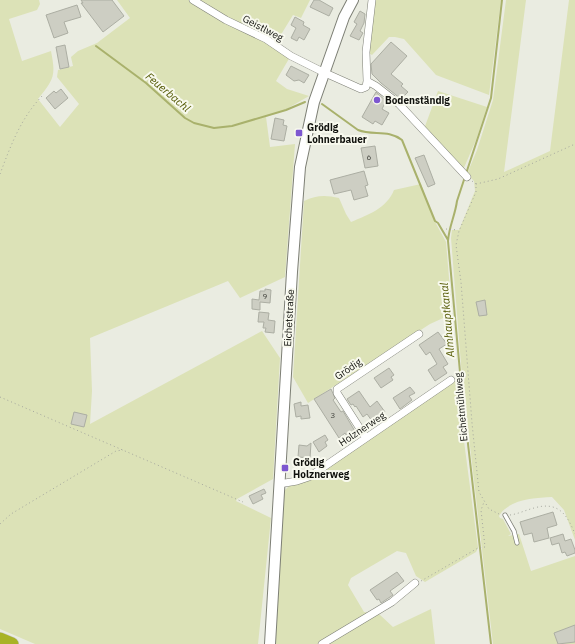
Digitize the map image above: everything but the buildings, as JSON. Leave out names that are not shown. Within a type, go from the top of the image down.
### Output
[{"type":"highway","points":[[0,639],[12,644]]},
{"type":"main road","name":"Eichetstraße","points":[[270,644],[294,237],[300,167],[314,102],[323,72],[344,17],[353,0]]},
{"type":"street","name":"Geistlweg","points":[[193,0],[226,20],[266,39],[291,56],[323,72]]},
{"type":"street","points":[[323,72],[361,89],[366,87],[366,52],[372,0]]},
{"type":"street","points":[[367,81],[399,104],[465,175]]},
{"type":"street","name":"Grödig","points":[[366,438],[337,393],[337,389],[420,334]]},
{"type":"street","name":"Holznerweg","points":[[279,484],[297,482],[309,477],[453,379]]},
{"type":"street","points":[[322,644],[392,602],[415,583]]},
{"type":"lane","points":[[505,515],[514,531],[517,543]]},
{"type":"path","points":[[0,174],[21,124],[30,109],[44,94]]},
{"type":"path","points":[[465,175],[476,184],[498,179],[575,144]]},
{"type":"path","name":"Eichetmühlweg","points":[[476,184],[476,192],[473,202],[459,230],[456,245],[461,282],[479,492],[484,501]]},
{"type":"path","points":[[446,229],[459,230]]},
{"type":"path","points":[[453,379],[468,376]]},
{"type":"path","points":[[0,397],[243,502]]},
{"type":"path","points":[[0,524],[11,514],[116,452],[124,450]]},
{"type":"path","points":[[484,501],[489,509],[496,513],[505,515],[512,515],[535,507],[553,507],[560,509],[575,534]]},
{"type":"path","points":[[415,583],[424,580],[478,548],[483,548],[485,546],[481,510],[484,501]]},
{"type":"green space","points":[[0,0],[39,0],[40,4],[37,10],[9,19],[22,61],[51,51],[53,66],[52,77],[38,99],[60,127],[79,104],[57,77],[58,70],[73,66],[71,57],[78,51],[97,43],[130,18],[117,0],[310,0],[301,18],[293,15],[274,46],[290,57],[276,81],[287,89],[309,96],[283,111],[266,117],[270,147],[295,144],[285,277],[240,298],[228,281],[90,338],[92,391],[90,424],[262,331],[280,358],[273,479],[237,499],[236,501],[271,518],[258,644],[35,644],[0,629]]},
{"type":"green space","points":[[374,0],[501,0],[489,95],[436,75],[404,39],[389,37],[372,55],[369,53]]},
{"type":"green space","points":[[506,0],[526,0],[504,172],[550,151],[569,0],[575,0],[575,540],[564,510],[552,497],[522,500],[503,510],[499,516],[503,519],[511,534],[508,536],[519,534],[531,571],[575,556],[575,644],[493,644],[462,377],[451,238],[452,230],[459,230],[475,191],[474,181],[467,174],[477,150],[493,100]]},
{"type":"green space","points":[[438,91],[487,107],[476,140],[463,170],[424,129]]},
{"type":"green space","points":[[421,184],[434,220],[446,242],[452,314],[430,324],[308,403],[293,377],[304,201],[321,196],[339,198],[351,222],[370,214],[382,206],[387,202],[394,190]]},
{"type":"green space","points":[[456,380],[478,548],[476,552],[425,582],[416,576],[406,553],[397,551],[351,578],[348,585],[364,612],[379,614],[393,627],[431,609],[435,644],[275,644],[281,518],[284,491],[290,485],[305,481]]},
{"type":"waterway","name":"Almhauptkanal","points":[[491,644],[461,383],[448,241],[457,201],[491,98],[502,0]]},
{"type":"waterway","name":"Feuerbachl","points":[[96,46],[146,83],[185,118],[194,123],[214,128],[232,126],[286,110],[305,102]]},
{"type":"waterway","name":"Feuerbachl","points":[[322,104],[358,130],[369,133],[391,135],[402,140],[435,221],[438,223],[448,240]]},
{"type":"place","name":"Bodenständig","points":[[377,100]]},
{"type":"place","name":"Grödig Lohnerbauer","points":[[299,133]]},
{"type":"place","name":"Grödig Holznerweg","points":[[285,468]]}]
